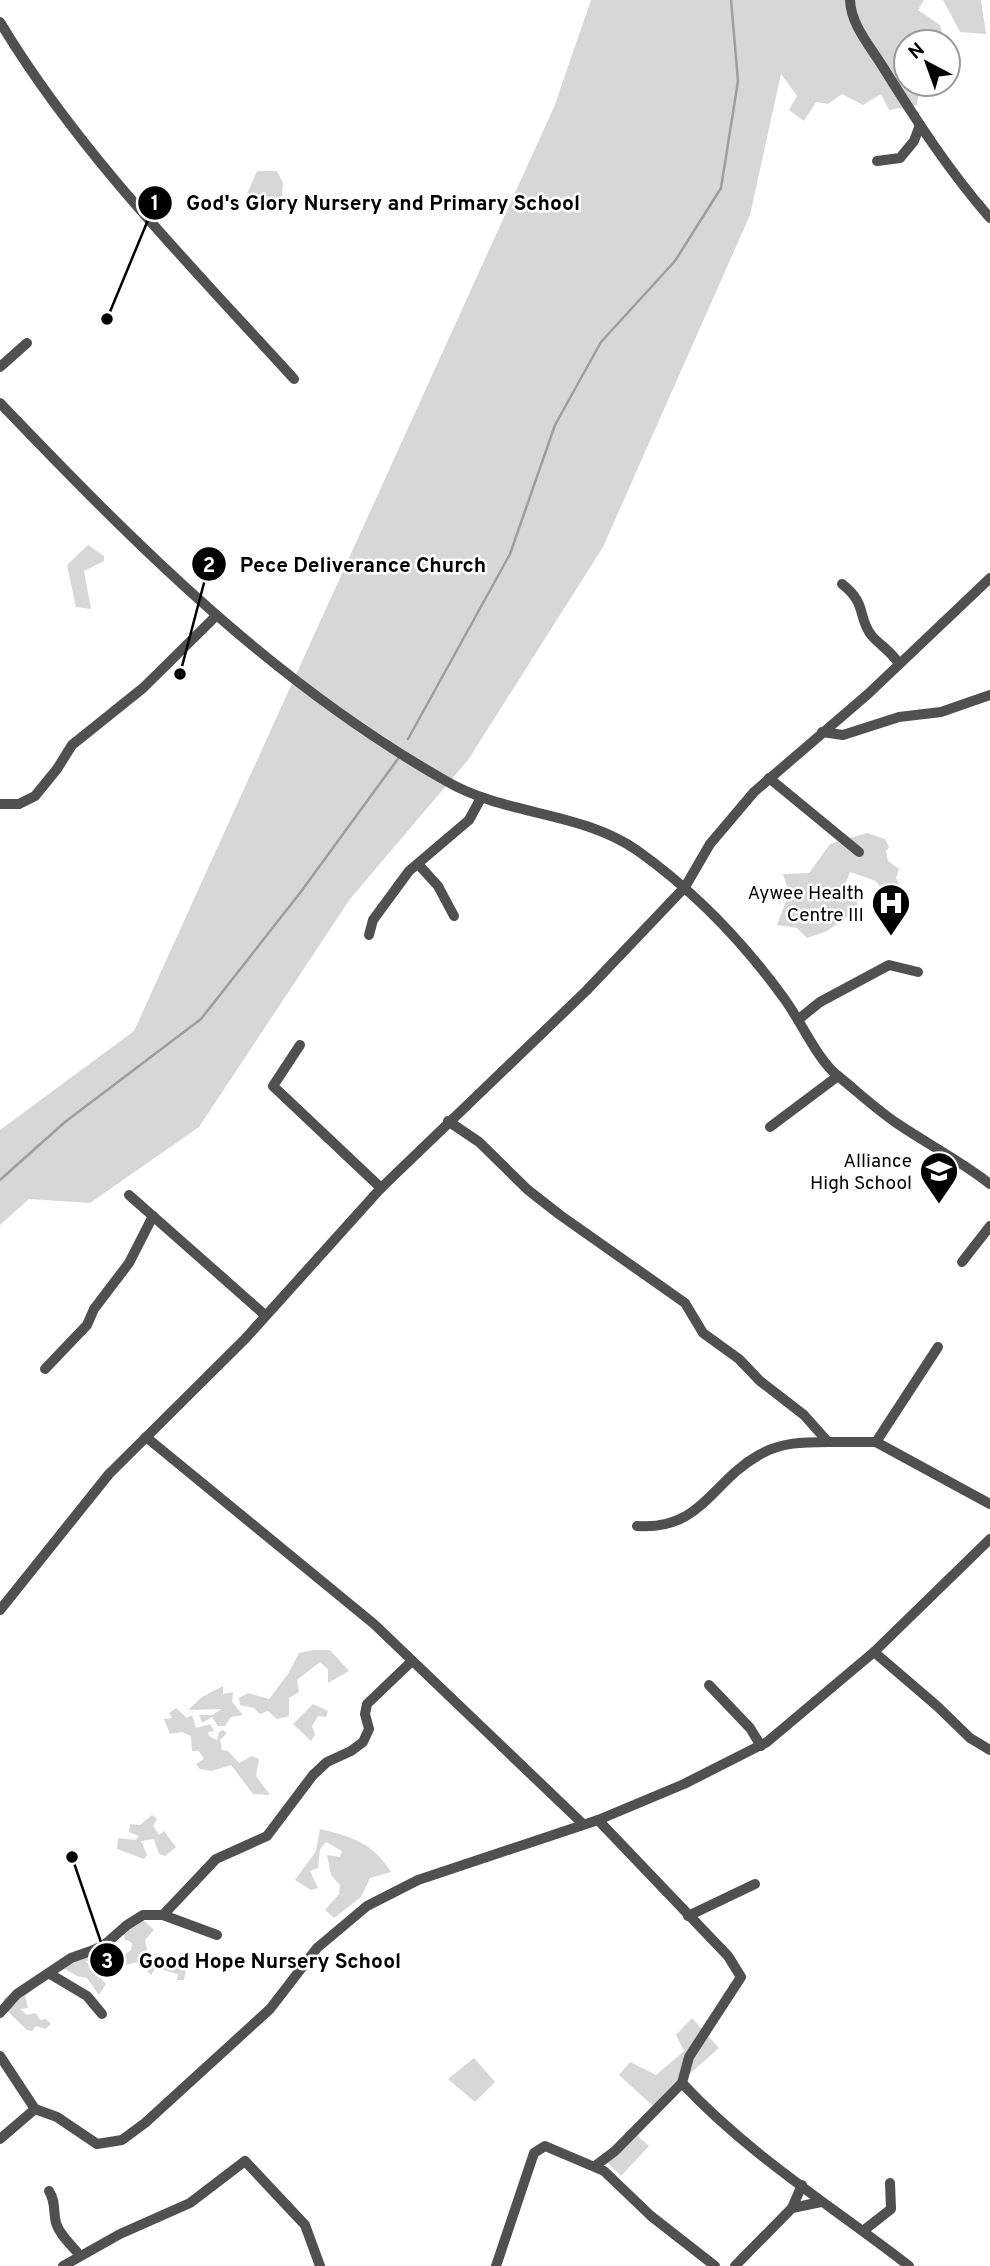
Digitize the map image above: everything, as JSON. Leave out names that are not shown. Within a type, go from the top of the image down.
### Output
[{"type":"street","points":[[850,0],[854,20],[920,125],[954,174],[990,218]]},
{"type":"street","points":[[0,22],[35,81],[91,150],[294,379]]},
{"type":"street","points":[[877,161],[900,158],[914,141],[920,125]]},
{"type":"street","points":[[0,367],[27,343]]},
{"type":"street","points":[[0,403],[131,539],[216,615],[263,655],[381,741],[460,790],[602,832],[638,851],[685,887],[761,969],[838,1076],[878,1110],[990,1184]]},
{"type":"street","points":[[0,1610],[109,1474],[265,1315],[381,1188],[586,991],[685,887],[710,844],[769,778],[899,664],[990,578]]},
{"type":"street","points":[[842,584],[858,599],[870,632],[889,649],[899,664]]},
{"type":"street","points":[[0,804],[19,804],[35,796],[72,745],[143,688],[216,615]]},
{"type":"street","points":[[822,732],[843,735],[899,718],[941,712],[990,695]]},
{"type":"street","points":[[769,778],[859,852]]},
{"type":"street","points":[[369,935],[373,920],[418,864],[469,820],[481,798]]},
{"type":"street","points":[[418,864],[438,886],[454,916]]},
{"type":"street","points":[[799,1019],[820,1002],[889,965],[905,966],[918,972]]},
{"type":"street","points":[[300,1045],[273,1086],[381,1188]]},
{"type":"street","points":[[770,1127],[838,1076]]},
{"type":"street","points":[[448,1121],[479,1142],[528,1189],[560,1214],[685,1303],[703,1334],[739,1359],[760,1381],[804,1415],[828,1442]]},
{"type":"street","points":[[129,1195],[265,1315]]},
{"type":"street","points":[[45,1369],[87,1325],[94,1309],[129,1263],[153,1216]]},
{"type":"street","points":[[962,1262],[990,1226]]},
{"type":"street","points":[[876,1442],[938,1347]]},
{"type":"street","points":[[146,1437],[332,1589],[412,1661],[583,1824]]},
{"type":"street","points":[[637,1526],[658,1528],[677,1522],[767,1451],[803,1441],[876,1442],[990,1503]]},
{"type":"street","points":[[0,2056],[35,2109],[57,2118],[97,2144],[122,2140],[197,2077],[270,2009],[317,1948],[367,1906],[418,1880],[598,1819],[684,1784],[761,1746],[874,1652],[990,1539]]},
{"type":"street","points":[[874,1652],[970,1738],[990,1750]]},
{"type":"street","points":[[163,1915],[216,1859],[267,1836],[313,1774],[327,1762],[363,1742],[369,1729],[365,1714],[367,1704],[412,1661]]},
{"type":"street","points":[[709,1685],[750,1728],[761,1746]]},
{"type":"street","points":[[595,2166],[615,2151],[682,2083],[689,2057],[741,1977],[728,1956],[598,1819]]},
{"type":"street","points":[[688,1916],[755,1884]]},
{"type":"street","points":[[0,2013],[17,1994],[71,1958],[102,1947],[143,1915],[163,1915],[217,1935]]},
{"type":"street","points":[[50,1974],[88,1996],[102,2014]]},
{"type":"street","points":[[682,2083],[714,2116],[821,2202],[909,2266]]},
{"type":"street","points":[[0,2139],[35,2109]]},
{"type":"street","points":[[496,2266],[537,2149],[545,2146],[595,2166],[615,2179],[651,2216],[715,2266]]},
{"type":"street","points":[[63,2266],[190,2203],[245,2161],[305,2225],[320,2266]]},
{"type":"street","points":[[863,2231],[891,2209],[890,2183]]},
{"type":"street","points":[[735,2266],[792,2208],[802,2185]]},
{"type":"street","points":[[49,2191],[55,2203],[55,2221],[59,2231],[80,2256]]},
{"type":"street","points":[[792,2208],[821,2202]]},
{"type":"shaded area","points":[[591,0],[924,0],[918,10],[941,28],[892,28],[892,98],[918,98],[917,105],[889,110],[881,94],[863,105],[842,94],[828,104],[816,102],[804,121],[789,110],[797,96],[781,74],[750,215],[603,547],[468,760],[350,899],[199,1127],[90,1203],[29,1199],[0,1225],[0,1130],[134,1031],[554,107]]},
{"type":"shaded area","points":[[943,0],[981,0],[986,34],[962,32],[962,28],[958,28]]},
{"type":"shaded area","points":[[257,171],[277,171],[283,183],[281,205],[260,203],[247,194]]},
{"type":"shaded area","points":[[88,545],[104,556],[104,561],[84,571],[91,609],[76,607],[67,565]]},
{"type":"shaded area","points":[[867,833],[885,839],[889,847],[886,851],[888,861],[899,869],[896,878],[906,898],[907,913],[902,916],[876,881],[850,872],[845,885],[859,891],[856,910],[827,931],[807,938],[797,928],[777,925],[789,893],[783,874],[809,873],[830,844]]},
{"type":"shaded area","points":[[330,1650],[349,1671],[328,1683],[328,1669],[320,1662],[297,1680],[299,1692],[289,1698],[289,1716],[277,1719],[268,1711],[260,1714],[254,1708],[240,1705],[239,1698],[248,1693],[269,1699],[288,1674],[299,1653]]},
{"type":"shaded area","points":[[223,1686],[223,1694],[233,1692],[232,1702],[243,1715],[231,1717],[225,1726],[218,1726],[212,1717],[202,1723],[199,1715],[212,1715],[222,1709],[188,1710],[202,1697]]},
{"type":"shaded area","points":[[313,1704],[328,1711],[326,1717],[318,1716],[312,1726],[315,1735],[311,1741],[293,1724]]},
{"type":"shaded area","points":[[176,1708],[187,1718],[192,1715],[196,1728],[210,1724],[214,1731],[208,1732],[209,1736],[217,1740],[219,1732],[223,1730],[227,1733],[220,1740],[222,1750],[228,1751],[239,1763],[252,1756],[259,1759],[256,1776],[270,1795],[253,1794],[231,1765],[212,1771],[200,1769],[196,1764],[204,1759],[199,1751],[192,1751],[191,1736],[182,1732],[170,1734],[164,1719],[172,1718],[169,1713]]},
{"type":"shaded area","points":[[152,1815],[157,1819],[153,1826],[159,1835],[164,1831],[176,1847],[165,1856],[159,1854],[154,1839],[141,1841],[147,1855],[144,1859],[117,1849],[118,1838],[135,1840],[139,1836],[129,1832],[130,1824],[140,1825]]},
{"type":"shaded area","points":[[320,1829],[361,1843],[377,1854],[391,1872],[370,1878],[361,1897],[334,1918],[325,1910],[339,1894],[340,1885],[331,1875],[327,1855],[340,1857],[342,1851],[326,1842],[320,1849],[318,1868],[310,1871],[318,1888],[311,1890],[295,1880],[316,1851]]},
{"type":"shaded area","points":[[142,1919],[154,1930],[145,1940],[148,1955],[156,1967],[151,1975],[139,1962],[121,1966],[120,1958],[131,1950],[132,1943],[124,1939],[127,1925]]},
{"type":"shaded area","points":[[96,1942],[102,1944],[108,1955],[94,1964],[85,1960],[106,1984],[99,1995],[87,1978],[63,1968]]},
{"type":"shaded area","points":[[160,1955],[187,1963],[184,1980],[177,1980],[178,1974],[163,1970]]},
{"type":"shaded area","points":[[29,1982],[36,1987],[25,1996],[28,2008],[20,2009],[27,2015],[36,2013],[40,2020],[46,2019],[51,2024],[45,2029],[36,2026],[32,2031],[27,2030],[2,2006],[4,1998]]},
{"type":"shaded area","points":[[692,2018],[719,2048],[653,2106],[619,2075],[630,2062],[656,2075],[684,2051],[676,2035]]},
{"type":"shaded area","points":[[474,2058],[495,2082],[475,2102],[448,2079]]},
{"type":"shaded area","points":[[633,2132],[649,2146],[621,2176],[606,2161]]},
{"type":"waterway","points":[[408,739],[510,554],[555,425],[601,342],[675,261],[721,188],[738,81],[731,0]]},
{"type":"waterway","points":[[0,1180],[65,1122],[201,1019],[300,893],[400,756]]},
{"type":"place","name":"God's Glory Nursery and Primary School","points":[[107,319]]},
{"type":"place","name":"Pece Deliverance Church","points":[[180,674]]},
{"type":"place","name":"Aywee Health Centre III","points":[[891,937]]},
{"type":"place","name":"Alliance High School","points":[[939,1205]]},
{"type":"place","name":"Good Hope Nursery School","points":[[72,1857]]}]
